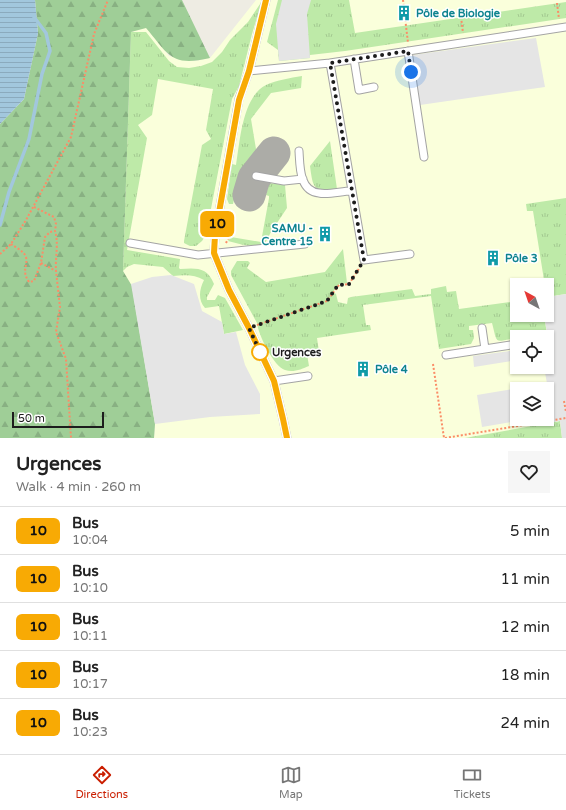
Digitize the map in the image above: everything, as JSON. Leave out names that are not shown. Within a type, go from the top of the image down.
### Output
[{"type":"lane","points":[[266,0],[249,71],[239,100],[215,235],[214,253],[229,290],[274,381],[287,438]]},
{"type":"lane","points":[[249,71],[330,63],[563,27]]},
{"type":"lane","points":[[408,51],[424,157]]},
{"type":"lane","points":[[354,59],[359,90],[374,87]]},
{"type":"lane","points":[[330,63],[364,260],[410,254]]},
{"type":"lane","points":[[299,151],[303,179],[306,187],[318,193],[351,191]]},
{"type":"lane","points":[[256,176],[284,181],[303,179]]},
{"type":"lane","points":[[130,243],[198,255],[305,244]]},
{"type":"lane","points":[[482,328],[486,349]]},
{"type":"lane","points":[[446,355],[510,345]]},
{"type":"lane","points":[[274,381],[308,376]]},
{"type":"path","points":[[0,254],[11,244],[33,207],[71,136],[94,34],[108,0]]},
{"type":"path","points":[[403,0],[408,51]]},
{"type":"path","points":[[557,3],[563,27]]},
{"type":"path","points":[[461,17],[465,42]]},
{"type":"path","points":[[33,207],[54,217],[56,224],[55,231],[57,237],[55,261],[60,307],[56,332],[66,359],[72,438]]},
{"type":"path","points":[[11,244],[23,252],[26,257],[26,276],[29,282],[34,281],[41,263],[45,237],[50,232],[55,231]]},
{"type":"path","points":[[249,328],[327,301],[338,285],[349,284],[364,260]]},
{"type":"path","points":[[41,263],[56,271]]},
{"type":"path","points":[[433,364],[444,438],[566,418]]},
{"type":"path","points":[[564,401],[566,412]]},
{"type":"shaded area","points":[[256,0],[566,0],[566,438],[154,438],[155,424],[123,271],[131,32],[146,27],[169,56],[195,61],[210,58]]},
{"type":"shaded area","points":[[282,0],[311,0],[307,14],[310,58],[279,61],[276,24]]},
{"type":"shaded area","points":[[536,38],[545,87],[420,105],[413,55]]},
{"type":"shaded area","points":[[171,275],[194,284],[202,311],[222,322],[224,334],[236,332],[245,365],[260,394],[260,414],[210,417],[155,424],[131,284],[152,277]]},
{"type":"shaded area","points":[[566,294],[566,438],[562,438],[560,421],[554,422],[554,382],[547,382],[545,374],[554,374],[554,330],[546,330],[545,322],[554,322],[554,296]]},
{"type":"shaded area","points":[[510,351],[510,361],[474,367],[473,356]]},
{"type":"shaded area","points":[[510,389],[510,422],[482,427],[477,395]]},
{"type":"green space","points":[[35,0],[182,0],[210,58],[187,61],[179,60],[166,52],[146,28],[131,32],[123,271],[132,286],[155,424],[154,438],[0,438],[0,124],[24,99],[38,33]]},
{"type":"green space","points":[[278,0],[349,0],[355,33],[566,2],[566,18],[310,55],[310,58],[279,61],[278,50],[267,42]]},
{"type":"green space","points":[[262,1],[239,86],[232,99],[206,235],[196,246],[190,246],[184,243],[184,241],[202,145],[211,139],[206,130],[213,89],[158,79],[152,115],[138,125],[147,138],[127,250],[180,259],[180,269],[196,269],[208,274],[214,284],[207,297],[207,300],[215,300],[218,295],[225,298],[243,330],[224,334],[219,306],[205,308],[201,302],[200,291],[204,280],[193,276],[173,276],[163,267],[134,264],[127,267],[123,271],[131,32],[146,32],[169,61],[177,67],[189,68],[201,66],[212,62],[222,52],[230,40],[248,22]]},
{"type":"green space","points":[[302,76],[301,88],[271,93],[251,119],[256,149],[259,152],[239,178],[233,204],[229,204],[227,199],[232,164],[236,165],[241,133],[247,110],[252,99],[258,91],[266,85],[279,80]]},
{"type":"green space","points":[[330,141],[337,189],[323,190],[316,187],[314,184],[310,166]]},
{"type":"green space","points":[[269,183],[285,185],[287,208],[264,245],[250,246],[228,241],[231,237],[261,242],[269,198],[269,196],[266,195]]},
{"type":"green space","points":[[566,198],[566,294],[554,296],[554,278],[544,278],[533,211],[527,211],[526,204]]},
{"type":"green space","points":[[343,249],[347,283],[339,284],[333,292],[336,294],[338,302],[347,304],[348,298],[351,297],[412,289],[415,296],[431,294],[431,289],[446,286],[447,292],[456,291],[459,309],[510,302],[510,322],[545,322],[546,330],[510,330],[510,339],[500,341],[496,338],[492,323],[469,326],[469,330],[473,330],[474,338],[471,344],[439,349],[431,296],[363,305],[366,325],[370,325],[371,330],[317,338],[319,352],[307,354],[309,366],[294,371],[285,370],[276,363],[267,350],[260,335],[257,323],[231,275],[231,271],[237,261],[248,261],[250,263],[247,268],[266,282],[325,272]]},
{"type":"green space","points":[[560,421],[562,438],[465,438],[532,426],[554,426],[554,422]]},
{"type":"water","points":[[0,0],[35,0],[38,33],[24,99],[0,124]]},
{"type":"waterway","points":[[0,225],[9,192],[29,139],[42,74],[50,51],[46,33],[34,17]]},
{"type":"taxiway","points":[[249,195],[254,178],[274,153]]},
{"type":"bus line","name":"10","points":[[266,0],[249,71],[239,100],[215,235],[214,253],[229,290],[274,381],[287,438]]},
{"type":"place","name":"Pôle de Biologie","points":[[404,13]]},
{"type":"place","name":"SAMU - Centre 15","points":[[325,234]]},
{"type":"place","name":"Pôle 3","points":[[493,258]]},
{"type":"place","name":"Urgences","points":[[260,352]]},
{"type":"place","name":"Pôle 4","points":[[363,369]]},
{"type":"route","points":[[260,352],[261,354],[249,328],[327,301],[338,285],[349,284],[364,260],[330,63],[408,51],[411,72]]}]
